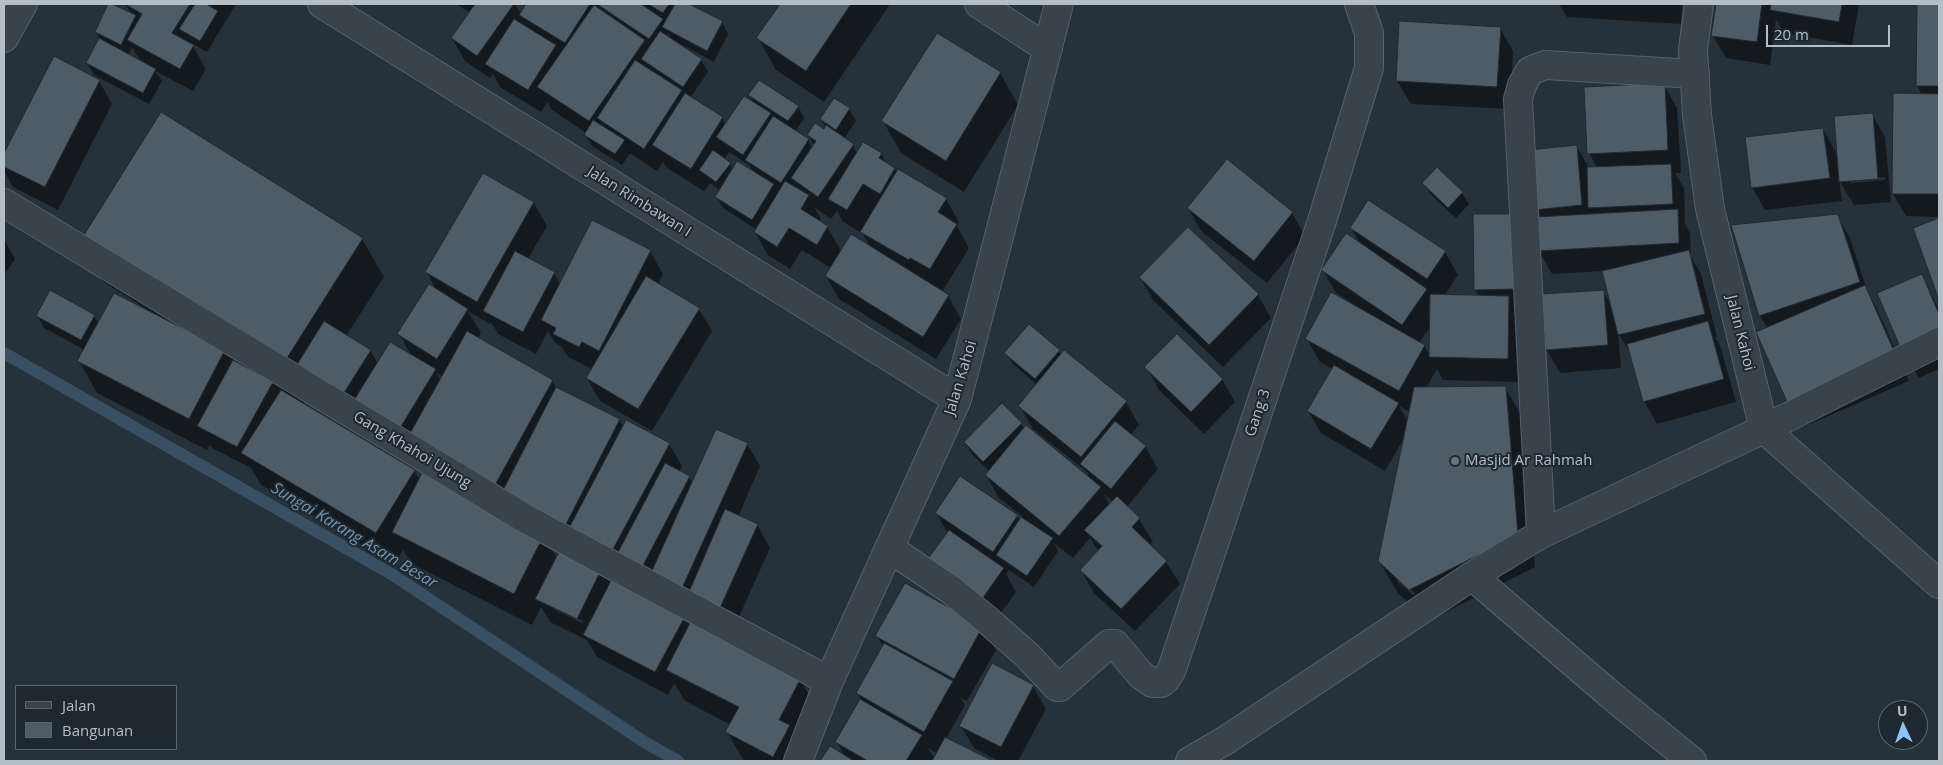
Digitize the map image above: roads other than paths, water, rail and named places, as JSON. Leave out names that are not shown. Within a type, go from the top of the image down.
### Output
[{"type":"street","points":[[4,38],[23,4]]},
{"type":"street","name":"Jalan Rimbawan I","points":[[322,4],[957,400]]},
{"type":"street","points":[[979,4],[1048,49]]},
{"type":"street","name":"Jalan Kahoi","points":[[798,761],[829,681],[957,400],[1059,4]]},
{"type":"street","name":"Gang 3","points":[[889,548],[951,590],[985,618],[1027,655],[1054,685],[1060,687],[1109,644],[1115,644],[1140,674],[1152,683],[1161,683],[1166,679],[1172,669],[1321,224],[1369,68],[1369,33],[1358,4]]},
{"type":"street","name":"Jalan Kahoi","points":[[1699,4],[1693,49],[1698,115],[1710,209],[1764,429]]},
{"type":"street","points":[[1541,534],[1518,99],[1522,85],[1530,71],[1546,65],[1695,74]]},
{"type":"street","name":"Gang Khahoi Ujung","points":[[4,204],[526,518],[829,681]]},
{"type":"street","points":[[1190,761],[1226,740],[1472,576],[1541,534],[1764,429],[1939,342]]},
{"type":"street","points":[[1764,429],[1939,584]]},
{"type":"street","points":[[1472,576],[1613,698],[1692,761]]},
{"type":"waterway","name":"Sungai Karang Asam Besar","points":[[4,353],[393,575],[646,743],[678,761]]},
{"type":"place","name":"Masjid Ar Rahmah","points":[[1455,461]]}]
